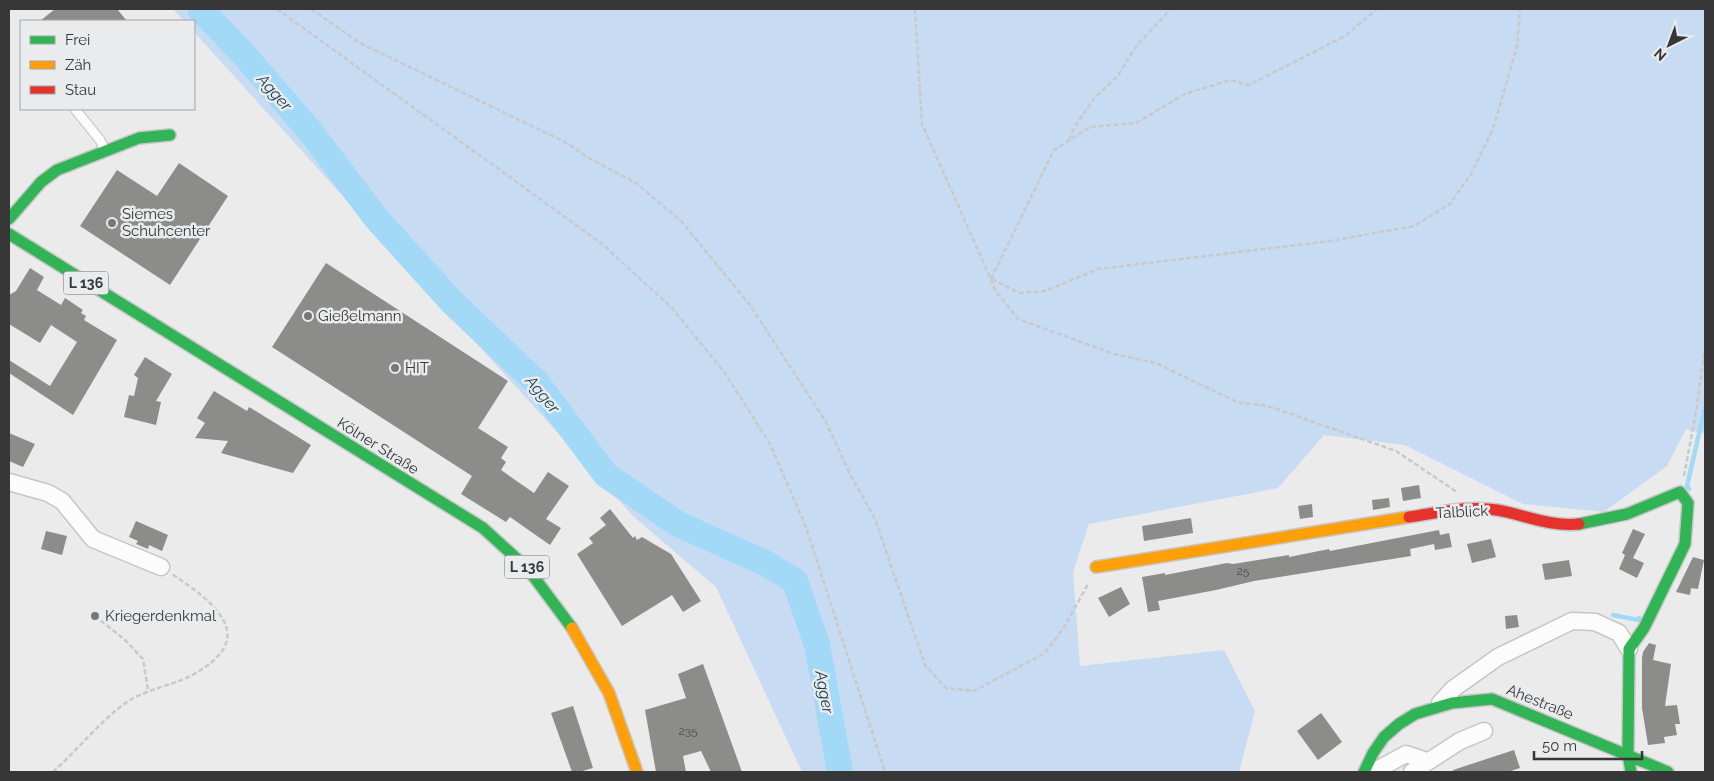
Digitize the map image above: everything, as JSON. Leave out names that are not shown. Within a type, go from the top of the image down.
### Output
[{"type":"main road","points":[[9,219],[41,182],[57,170],[139,138],[170,135]]},
{"type":"main road","name":"Kölner Straße","points":[[9,234],[483,528],[528,569],[581,641],[609,693],[637,772]]},
{"type":"main road","name":"Talblick","points":[[1096,567],[1437,513],[1484,508],[1546,524],[1568,525],[1596,521],[1635,511],[1664,496],[1680,492]]},
{"type":"main road","points":[[1631,772],[1628,754],[1629,649],[1644,628],[1685,544],[1688,503],[1680,492]]},
{"type":"main road","name":"Ahestraße","points":[[1364,772],[1380,744],[1396,726],[1416,713],[1440,703],[1466,699],[1492,699],[1668,772]]},
{"type":"street","points":[[9,482],[48,492],[62,501],[93,539],[161,566]]},
{"type":"street","points":[[1440,703],[1453,689],[1498,657],[1572,621],[1595,622],[1619,633],[1629,649]]},
{"type":"street","points":[[1412,772],[1460,741],[1484,731]]},
{"type":"street","points":[[1373,772],[1406,754],[1427,761]]},
{"type":"lane","points":[[76,110],[100,140],[105,151]]},
{"type":"path","points":[[278,9],[601,243],[672,308],[725,372],[770,444],[806,527],[885,772]]},
{"type":"path","points":[[311,9],[360,43],[565,142],[589,158],[636,183],[681,221],[750,305],[826,422],[850,474],[875,519],[925,665],[946,688],[974,691],[1045,653],[1065,626],[1096,567]]},
{"type":"path","points":[[915,9],[922,124],[996,291],[1018,319],[1114,354],[1156,363],[1237,402],[1268,406],[1396,451],[1460,493]]},
{"type":"path","points":[[1069,140],[1074,128],[1095,97],[1117,76],[1137,45],[1171,9]]},
{"type":"path","points":[[991,279],[1054,150],[1090,127],[1136,123],[1185,94],[1230,80],[1249,85],[1345,36],[1378,9]]},
{"type":"path","points":[[991,279],[1019,292],[1045,291],[1098,268],[1330,241],[1414,226],[1450,204],[1471,174],[1492,129],[1517,46],[1520,9]]},
{"type":"path","points":[[1680,492],[1696,412],[1705,347]]},
{"type":"path","points":[[53,772],[124,704],[148,690],[193,675],[223,653],[228,635],[222,614],[204,596],[161,566]]},
{"type":"path","points":[[95,616],[124,639],[143,659],[148,690]]},
{"type":"shaded area","points":[[173,9],[1705,9],[1705,434],[1686,429],[1667,466],[1604,512],[1523,504],[1405,445],[1324,435],[1278,488],[1089,524],[1073,572],[1080,666],[1224,650],[1255,711],[1239,772],[802,772],[716,587],[634,517],[195,33],[195,20],[183,20]]},
{"type":"building","points":[[55,9],[117,9],[126,20],[41,20]]},
{"type":"building","points":[[179,163],[228,196],[170,285],[80,226],[117,170],[157,196]]},
{"type":"building","name":"HIT","points":[[326,263],[508,381],[478,428],[508,447],[501,458],[506,462],[501,470],[534,493],[548,472],[569,486],[546,519],[561,528],[550,545],[510,517],[506,522],[461,494],[472,476],[272,347]]},
{"type":"building","points":[[30,268],[44,277],[37,290],[61,305],[65,298],[83,310],[81,313],[86,316],[84,320],[117,340],[73,415],[9,373],[9,360],[50,386],[77,342],[51,325],[40,343],[9,324],[9,295],[16,291]]},
{"type":"building","points":[[145,357],[172,374],[156,401],[161,402],[156,425],[124,417],[129,395],[134,396],[138,378],[134,375]]},
{"type":"building","points":[[214,391],[247,411],[249,407],[311,445],[293,473],[221,453],[228,441],[195,438],[205,423],[197,418]]},
{"type":"building","points":[[9,433],[35,444],[23,467],[9,461]]},
{"type":"building","points":[[1419,485],[1421,498],[1403,501],[1401,488]]},
{"type":"building","points":[[1389,498],[1390,507],[1373,510],[1372,500]]},
{"type":"building","points":[[1312,504],[1313,517],[1300,519],[1298,506]]},
{"type":"building","points":[[610,509],[633,538],[635,536],[637,540],[642,537],[671,554],[701,601],[683,612],[672,595],[622,626],[577,554],[593,543],[589,538],[606,525],[600,518]]},
{"type":"building","points":[[1191,518],[1193,533],[1144,541],[1142,526]]},
{"type":"building","points":[[136,521],[168,535],[162,551],[149,545],[148,549],[136,544],[138,541],[129,537]]},
{"type":"building","points":[[1633,529],[1645,534],[1633,558],[1644,563],[1637,578],[1619,569],[1625,555],[1622,553]]},
{"type":"building","points":[[1439,530],[1440,535],[1449,533],[1452,547],[1435,550],[1434,544],[1410,549],[1411,556],[1254,581],[1158,601],[1160,610],[1148,612],[1142,577],[1165,573],[1165,575],[1227,563],[1233,564],[1289,555],[1289,557],[1329,549],[1330,551]]},
{"type":"building","points":[[46,531],[67,536],[62,555],[41,549]]},
{"type":"building","points":[[1491,539],[1496,557],[1472,563],[1467,544]]},
{"type":"building","points":[[1693,557],[1704,560],[1698,589],[1691,588],[1690,595],[1676,592]]},
{"type":"building","points":[[1569,560],[1572,576],[1545,580],[1542,564]]},
{"type":"building","points":[[1121,587],[1130,604],[1109,617],[1098,598]]},
{"type":"building","points":[[1517,615],[1519,627],[1506,629],[1505,616]]},
{"type":"building","points":[[1649,643],[1656,645],[1653,660],[1671,664],[1665,706],[1677,705],[1680,724],[1675,724],[1677,735],[1664,737],[1665,743],[1648,745],[1642,708],[1642,658],[1643,652]]},
{"type":"building","points":[[703,664],[742,772],[711,772],[701,751],[683,756],[686,772],[656,772],[645,710],[686,698],[678,674]]},
{"type":"building","points":[[573,706],[593,768],[579,772],[572,772],[551,713]]},
{"type":"building","points":[[1321,713],[1342,742],[1318,760],[1297,731]]},
{"type":"building","points":[[1514,750],[1520,768],[1508,772],[1453,772],[1453,770]]},
{"type":"waterway","name":"Agger","points":[[200,9],[241,51],[310,131],[376,218],[451,301],[537,383],[606,475],[678,524],[767,564],[795,581],[817,645],[840,772]]},
{"type":"waterway","points":[[1689,489],[1687,486],[1705,408]]},
{"type":"waterway","points":[[1613,615],[1638,620],[1639,618]]},
{"type":"traffic: fast","points":[[9,219],[41,182],[57,170],[139,138],[170,135]]},
{"type":"traffic: fast","points":[[9,234],[483,528],[528,569],[572,628]]},
{"type":"traffic: fast","points":[[1579,524],[1627,514],[1680,492],[1688,503],[1685,544],[1644,628],[1629,649],[1628,754],[1631,772]]},
{"type":"traffic: fast","points":[[1364,772],[1373,753],[1384,737],[1399,724],[1415,714],[1452,703],[1492,699],[1668,772]]},
{"type":"traffic: slow","points":[[1096,567],[1409,517]]},
{"type":"traffic: slow","points":[[572,628],[609,693],[637,772]]},
{"type":"traffic: jam","points":[[1409,517],[1475,508],[1497,510],[1558,524],[1579,524]]},
{"type":"place","name":"Siemes Schuhcenter","points":[[112,223]]},
{"type":"place","name":"Gießelmann","points":[[308,316]]},
{"type":"place","name":"HIT","points":[[395,368]]},
{"type":"place","name":"Kriegerdenkmal","points":[[95,616]]}]
